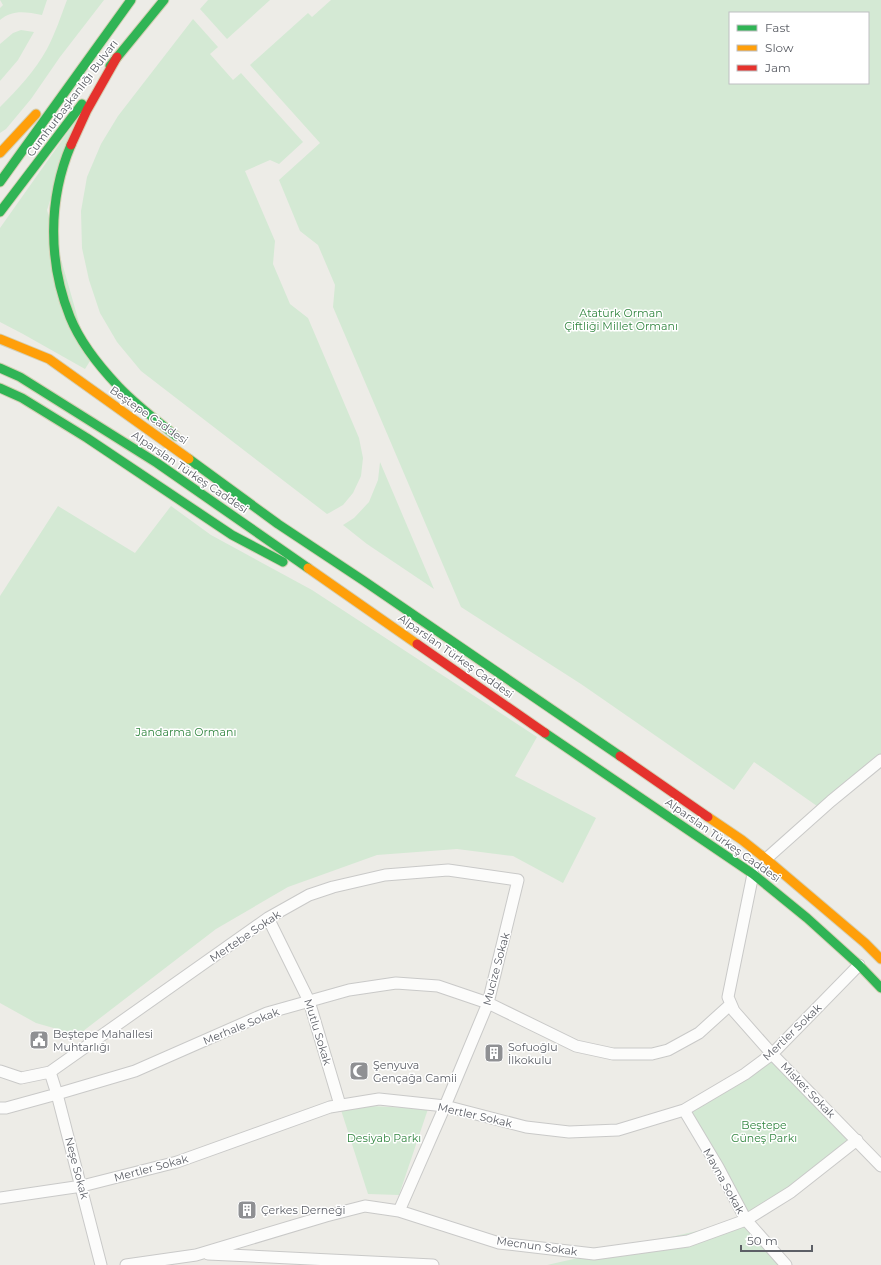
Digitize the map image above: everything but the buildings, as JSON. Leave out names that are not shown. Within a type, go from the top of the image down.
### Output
[{"type":"main road","name":"Cumhurbaşkanlığı Bulvarı","points":[[0,212],[117,57],[164,0]]},
{"type":"main road","name":"Cumhurbaşkanlığı Bulvarı","points":[[0,182],[129,2]]},
{"type":"main road","points":[[68,72],[96,34],[129,2]]},
{"type":"main road","points":[[117,57],[85,116],[63,164],[56,189],[54,215],[53,235],[56,262],[62,290],[71,318],[87,346],[124,392],[181,440]]},
{"type":"main road","points":[[0,153],[40,109]]},
{"type":"main road","name":"Beştepe Caddesi","points":[[0,339],[49,359],[122,412],[179,450],[278,524]]},
{"type":"main road","name":"Alparslan Türkeş Caddesi","points":[[0,368],[20,377],[157,463],[536,726],[753,874],[807,918],[859,965],[881,988]]},
{"type":"main road","points":[[0,388],[22,398],[87,438],[232,535],[347,595]]},
{"type":"main road","points":[[193,451],[278,524]]},
{"type":"main road","name":"Alparslan Türkeş Caddesi","points":[[278,524],[364,581],[742,840],[865,943],[881,959]]},
{"type":"street","points":[[766,859],[831,801],[881,760]]},
{"type":"street","name":"Mertebe Sokak","points":[[0,1071],[21,1078],[50,1072],[268,918],[309,895],[333,887],[386,876],[448,870],[518,880]]},
{"type":"street","points":[[731,1004],[728,996],[753,874]]},
{"type":"street","name":"Mucize Sokak","points":[[399,1211],[488,1003],[518,880]]},
{"type":"street","name":"Mutlu Sokak","points":[[268,918],[309,1001],[340,1105]]},
{"type":"street","name":"Mertler Sokak","points":[[0,1198],[82,1186],[178,1162],[330,1107],[379,1100],[445,1106],[526,1127],[569,1132],[618,1130],[684,1110],[744,1074],[772,1054],[859,965]]},
{"type":"street","name":"Merhale Sokak","points":[[0,1108],[6,1108],[135,1071],[267,1013],[349,990],[396,982],[438,986],[488,1003],[576,1046],[613,1054],[652,1054],[668,1050],[699,1033],[731,1004]]},
{"type":"street","name":"Misket Sokak","points":[[731,1004],[734,1011],[772,1054],[881,1166]]},
{"type":"street","name":"Neşe Sokak","points":[[50,1072],[82,1186],[101,1265]]},
{"type":"street","name":"Mavna Sokak","points":[[684,1110],[718,1167],[746,1220],[786,1265]]},
{"type":"street","name":"Mecnun Sokak","points":[[126,1265],[199,1254],[326,1216],[365,1206],[399,1211],[499,1243],[594,1254],[688,1241],[746,1220],[792,1192],[857,1140]]},
{"type":"street","points":[[199,1254],[433,1265]]},
{"type":"green space","points":[[0,0],[47,0],[42,15],[20,12],[10,14],[0,20],[0,8],[3,5]]},
{"type":"green space","points":[[67,0],[104,0],[60,57],[31,99],[6,129],[0,133],[0,107],[26,80],[37,65],[53,37]]},
{"type":"green space","points":[[208,0],[270,0],[227,39],[200,9]]},
{"type":"green space","name":"Atatürk Orman Çiftliği Millet Ormanı","points":[[331,0],[881,0],[881,754],[817,806],[754,762],[734,790],[581,684],[461,607],[333,307],[335,285],[318,245],[300,231],[279,180],[320,143],[250,65],[308,13],[312,17]]},
{"type":"green space","points":[[193,19],[218,47],[210,54],[233,80],[241,73],[303,142],[279,164],[270,160],[245,171],[275,241],[273,264],[290,304],[308,318],[359,438],[363,458],[361,476],[353,493],[343,505],[327,514],[141,371],[117,342],[100,313],[89,280],[82,248],[81,211],[87,177],[101,144],[118,116]]},
{"type":"green space","points":[[21,30],[34,32],[18,60],[0,81],[0,44],[13,33]]},
{"type":"green space","points":[[77,119],[47,210],[90,361],[85,369],[0,322],[0,228]]},
{"type":"green space","points":[[380,462],[434,589],[367,544],[343,525],[354,518],[369,502],[378,480]]},
{"type":"green space","name":"Jandarma Ormanı","points":[[58,506],[135,553],[171,506],[211,535],[312,590],[537,737],[515,776],[596,818],[563,883],[513,856],[457,849],[377,855],[288,887],[216,929],[78,1035],[36,1023],[0,1003],[0,596]]},
{"type":"green space","name":"Beştepe Güneş Parkı","points":[[772,1054],[857,1140],[746,1220],[684,1110]]},
{"type":"green space","name":"Desiyab Parkı","points":[[371,1106],[428,1109],[399,1195],[368,1194],[341,1110]]},
{"type":"green space","points":[[746,1220],[790,1265],[547,1265]]},
{"type":"traffic: fast","points":[[0,182],[131,0]]},
{"type":"traffic: fast","points":[[110,66],[164,0]]},
{"type":"traffic: fast","points":[[0,212],[82,104]]},
{"type":"traffic: fast","points":[[71,145],[63,166],[58,187],[54,231],[58,275],[70,317],[79,336],[111,379],[139,406],[176,436]]},
{"type":"traffic: fast","points":[[0,368],[20,377],[157,463],[308,568]]},
{"type":"traffic: fast","points":[[0,388],[22,398],[87,438],[232,535],[283,562]]},
{"type":"traffic: fast","points":[[189,459],[278,524],[620,756]]},
{"type":"traffic: fast","points":[[545,733],[753,874],[807,918],[859,965],[881,988]]},
{"type":"traffic: slow","points":[[0,153],[36,114]]},
{"type":"traffic: slow","points":[[0,339],[49,359],[189,459]]},
{"type":"traffic: slow","points":[[308,568],[417,644]]},
{"type":"traffic: slow","points":[[708,817],[742,840],[766,859],[865,943],[881,959]]},
{"type":"traffic: jam","points":[[71,145],[87,110],[117,57]]},
{"type":"traffic: jam","points":[[417,644],[545,733]]},
{"type":"traffic: jam","points":[[620,756],[708,817]]},
{"type":"place","name":"Beştepe Mahallesi Muhtarlığı","points":[[39,1040]]},
{"type":"place","name":"Sofuoğlu İlkokulu","points":[[494,1053]]},
{"type":"place","name":"Şenyuva Gençağa Camii","points":[[359,1071]]},
{"type":"place","name":"Çerkes Derneği","points":[[247,1210]]}]
